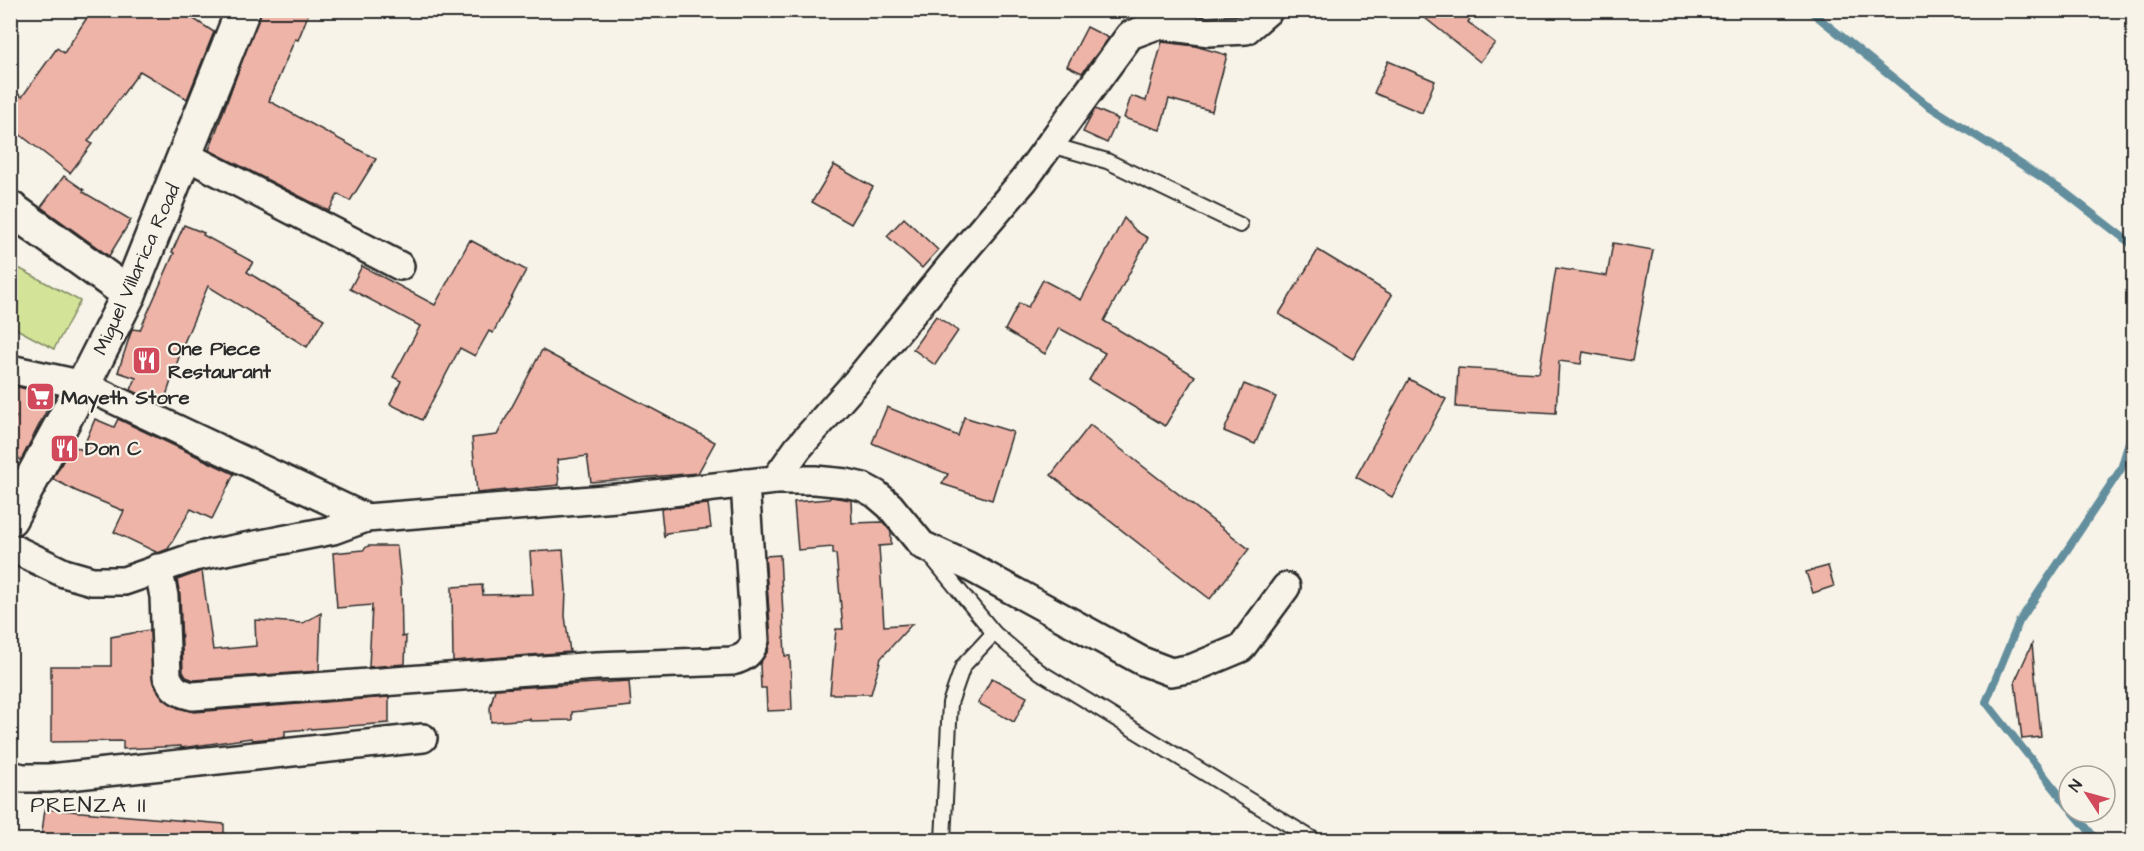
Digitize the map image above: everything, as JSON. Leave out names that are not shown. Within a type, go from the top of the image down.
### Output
[{"type":"main road","name":"Miguel Villarica Road","points":[[10,519],[83,385],[129,294],[243,10]]},
{"type":"main road","points":[[10,208],[129,294]]},
{"type":"street","points":[[775,480],[798,448],[858,380],[1024,180],[1130,35],[1157,26],[1208,32],[1246,30],[1269,10]]},
{"type":"street","points":[[185,155],[400,266]]},
{"type":"street","points":[[10,369],[83,385],[366,518]]},
{"type":"street","points":[[10,547],[64,573],[92,581],[124,581],[158,568],[214,553],[333,530],[366,518],[629,498],[775,480],[815,480],[846,483],[876,494],[890,506],[921,545],[968,566],[1142,661],[1170,672],[1193,668],[1241,648],[1286,587]]},
{"type":"street","points":[[158,568],[164,596],[167,676],[171,687],[179,693],[193,696],[596,666],[732,661],[742,658],[752,650],[755,640],[746,483]]},
{"type":"street","points":[[10,775],[23,778],[50,778],[423,738]]},
{"type":"lane","points":[[1051,145],[1107,161],[1240,225]]},
{"type":"lane","points":[[921,545],[994,633],[1040,672],[1314,840]]},
{"type":"lane","points":[[943,840],[950,703],[963,666],[994,633]]},
{"type":"green space","points":[[11,264],[80,301],[54,349],[11,326]]},
{"type":"building","points":[[92,10],[180,10],[214,32],[187,99],[140,71],[88,141],[92,144],[70,173],[10,127],[10,87],[22,97],[57,48],[64,53]]},
{"type":"building","points":[[261,10],[310,10],[269,101],[376,159],[350,201],[338,194],[329,211],[209,150]]},
{"type":"building","points":[[1415,10],[1477,10],[1468,22],[1495,43],[1480,62]]},
{"type":"building","points":[[1087,27],[1109,38],[1082,73],[1067,66]]},
{"type":"building","points":[[1162,42],[1195,46],[1227,55],[1212,111],[1169,99],[1160,130],[1124,118],[1131,96],[1146,101]]},
{"type":"building","points":[[1388,61],[1435,81],[1422,113],[1374,93]]},
{"type":"building","points":[[1095,109],[1118,119],[1107,143],[1083,132]]},
{"type":"building","points":[[834,165],[873,187],[851,224],[812,202]]},
{"type":"building","points":[[64,176],[84,190],[83,192],[131,220],[109,256],[41,207]]},
{"type":"building","points":[[904,218],[938,250],[922,268],[887,236]]},
{"type":"building","points":[[1124,218],[1136,231],[1148,238],[1104,321],[1195,376],[1165,426],[1089,380],[1105,353],[1059,328],[1045,354],[1005,330],[1019,303],[1028,307],[1043,280],[1081,300]]},
{"type":"building","points":[[184,225],[204,233],[203,235],[253,262],[247,272],[324,319],[307,347],[208,286],[183,345],[163,405],[131,390],[136,378],[118,372],[132,329],[140,330]]},
{"type":"building","points":[[470,240],[526,270],[493,333],[489,331],[475,356],[460,348],[422,420],[390,404],[401,381],[393,377],[420,326],[350,289],[362,266],[435,305]]},
{"type":"building","points":[[1613,243],[1653,250],[1632,361],[1583,352],[1581,364],[1559,361],[1556,413],[1456,407],[1458,368],[1539,373],[1556,268],[1607,276]]},
{"type":"building","points":[[1318,250],[1392,295],[1353,359],[1279,314]]},
{"type":"building","points":[[936,316],[958,331],[935,365],[913,349]]},
{"type":"building","points":[[542,350],[715,442],[698,473],[591,482],[587,456],[557,460],[559,485],[477,493],[472,438],[497,435]]},
{"type":"building","points":[[1409,379],[1446,399],[1392,497],[1356,477]]},
{"type":"building","points":[[1244,384],[1276,397],[1255,444],[1224,431]]},
{"type":"building","points":[[10,385],[54,396],[21,460],[10,452],[10,430],[16,417],[10,415]]},
{"type":"building","points":[[887,407],[958,436],[964,417],[1013,432],[992,500],[942,484],[948,474],[872,443]]},
{"type":"building","points":[[95,419],[114,427],[118,419],[234,474],[212,519],[191,509],[168,549],[158,553],[114,532],[124,511],[53,479],[72,445],[82,450]]},
{"type":"building","points":[[1090,425],[1249,549],[1210,599],[1051,475]]},
{"type":"building","points":[[831,497],[851,500],[852,523],[883,522],[891,532],[891,545],[879,546],[884,626],[912,624],[881,658],[871,694],[830,694],[836,629],[843,629],[836,554],[833,554],[833,547],[798,550],[794,502]]},
{"type":"building","points":[[708,504],[711,528],[666,533],[664,538],[661,509]]},
{"type":"building","points":[[368,546],[397,546],[401,583],[402,637],[406,636],[405,664],[369,667],[372,605],[337,608],[333,553],[363,550]]},
{"type":"building","points":[[563,550],[565,616],[570,652],[453,661],[452,587],[482,585],[483,595],[533,594],[530,552]]},
{"type":"building","points":[[780,555],[785,656],[790,656],[792,710],[767,711],[766,688],[761,688],[760,663],[768,651],[771,639],[765,556]]},
{"type":"building","points":[[1828,566],[1834,586],[1813,593],[1806,572]]},
{"type":"building","points":[[202,571],[213,650],[256,646],[255,620],[303,623],[321,613],[319,671],[194,680],[186,677],[183,672],[180,595],[177,580]]},
{"type":"building","points":[[150,630],[153,683],[164,699],[178,708],[194,712],[389,697],[389,723],[285,731],[285,737],[252,740],[251,738],[181,748],[181,746],[123,749],[123,741],[51,742],[51,666],[111,666],[111,637]]},
{"type":"building","points":[[2032,644],[2041,737],[2022,739],[2015,681]]},
{"type":"building","points":[[992,678],[1027,697],[1014,722],[978,703]]},
{"type":"building","points":[[629,681],[631,706],[572,712],[572,720],[530,721],[530,719],[491,722],[490,708],[495,689]]},
{"type":"building","points":[[45,809],[224,824],[224,840],[41,840]]},
{"type":"waterway","points":[[1809,10],[1926,104],[2063,191],[2134,246]]},
{"type":"waterway","points":[[2057,792],[1986,702],[2019,622],[2121,469],[2134,425]]},
{"type":"waterway","points":[[2083,824],[2097,840]]},
{"type":"place","name":"One Piece Restaurant","points":[[147,360]]},
{"type":"place","name":"Mayeth Store","points":[[40,397]]},
{"type":"place","name":"Don C","points":[[64,448]]},
{"type":"district","name":"PRENZA II","points":[[89,804]]}]
